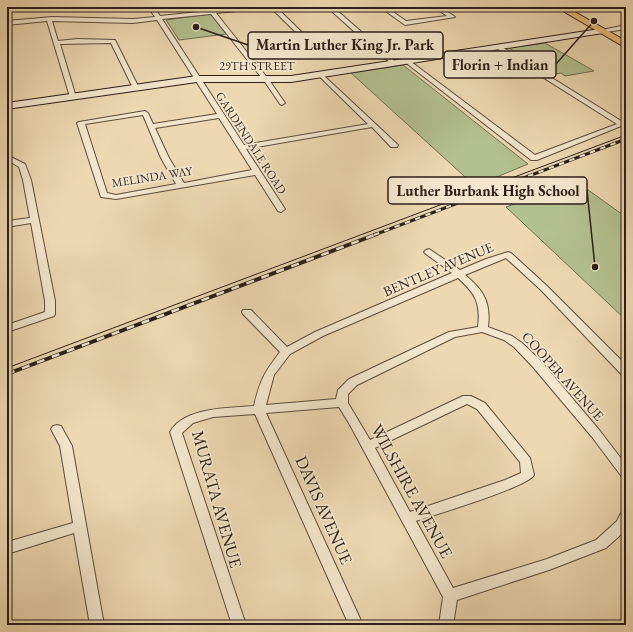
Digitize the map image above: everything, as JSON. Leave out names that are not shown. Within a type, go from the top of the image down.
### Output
[{"type":"main road","points":[[561,7],[626,40]]},
{"type":"main road","points":[[604,30],[626,44]]},
{"type":"street","name":"GARDENDALE ROAD","points":[[151,7],[281,209]]},
{"type":"street","points":[[7,23],[49,20],[121,22],[260,7]]},
{"type":"street","points":[[273,7],[317,50],[372,44]]},
{"type":"street","points":[[330,7],[395,64]]},
{"type":"street","points":[[383,7],[405,23],[452,17],[437,7]]},
{"type":"street","points":[[213,13],[267,81],[282,103]]},
{"type":"street","points":[[89,21],[98,14]]},
{"type":"street","points":[[49,20],[73,97]]},
{"type":"street","points":[[604,30],[626,27]]},
{"type":"street","name":"29TH STREET","points":[[7,106],[197,79],[218,78],[267,81],[291,80],[500,48],[604,30]]},
{"type":"street","points":[[55,43],[78,41],[113,41],[136,88]]},
{"type":"street","points":[[408,62],[534,158],[622,124],[500,48]]},
{"type":"street","points":[[321,75],[394,145]]},
{"type":"street","name":"MELINDA WAY","points":[[151,126],[145,114],[80,123],[104,195],[116,197],[256,172]]},
{"type":"street","points":[[181,185],[151,126],[220,116]]},
{"type":"street","points":[[241,148],[373,125]]},
{"type":"street","points":[[7,157],[22,166],[27,180],[50,301],[50,314],[7,329]]},
{"type":"street","points":[[7,224],[34,220]]},
{"type":"street","points":[[342,403],[342,393],[353,382],[452,334],[483,329],[485,315],[482,301],[476,290],[460,274],[429,252]]},
{"type":"street","name":"BENTLEY AVENUE","points":[[259,410],[264,387],[269,374],[286,352],[319,334],[489,261],[508,255],[544,288],[626,372]]},
{"type":"street","points":[[247,312],[286,352]]},
{"type":"street","name":"COOPER AVENUE","points":[[483,329],[508,338],[518,345],[537,364],[596,434],[626,474]]},
{"type":"street","points":[[368,446],[467,399],[481,406],[526,461],[528,475],[508,484],[408,518]]},
{"type":"street","name":"MURATA AVENUE","points":[[239,625],[176,432],[189,420],[213,413],[342,403]]},
{"type":"street","name":"WILSHIRE AVENUE","points":[[342,403],[368,446],[450,596]]},
{"type":"street","name":"DAVIS AVENUE","points":[[259,410],[356,625]]},
{"type":"street","points":[[57,429],[66,446],[97,625]]},
{"type":"street","points":[[446,625],[450,596],[549,564],[601,544],[622,525],[626,517]]},
{"type":"street","points":[[7,548],[80,526]]},
{"type":"green space","points":[[209,14],[212,15],[226,34],[179,40],[166,20]]},
{"type":"green space","points":[[545,43],[594,71],[565,76],[561,73],[549,75],[509,48]]},
{"type":"green space","points":[[403,65],[528,164],[475,186],[351,73]]},
{"type":"green space","points":[[577,182],[626,217],[626,320],[506,207]]},
{"type":"tram line","points":[[7,368],[626,135]]},
{"type":"railway","points":[[374,235],[626,139]]},
{"type":"railway","points":[[7,374],[377,234]]},
{"type":"place","name":"Florin + Indian","points":[[594,21]]},
{"type":"place","name":"Martin Luther King Jr. Park","points":[[196,27]]},
{"type":"place","name":"Luther Burbank High School","points":[[595,267]]}]
